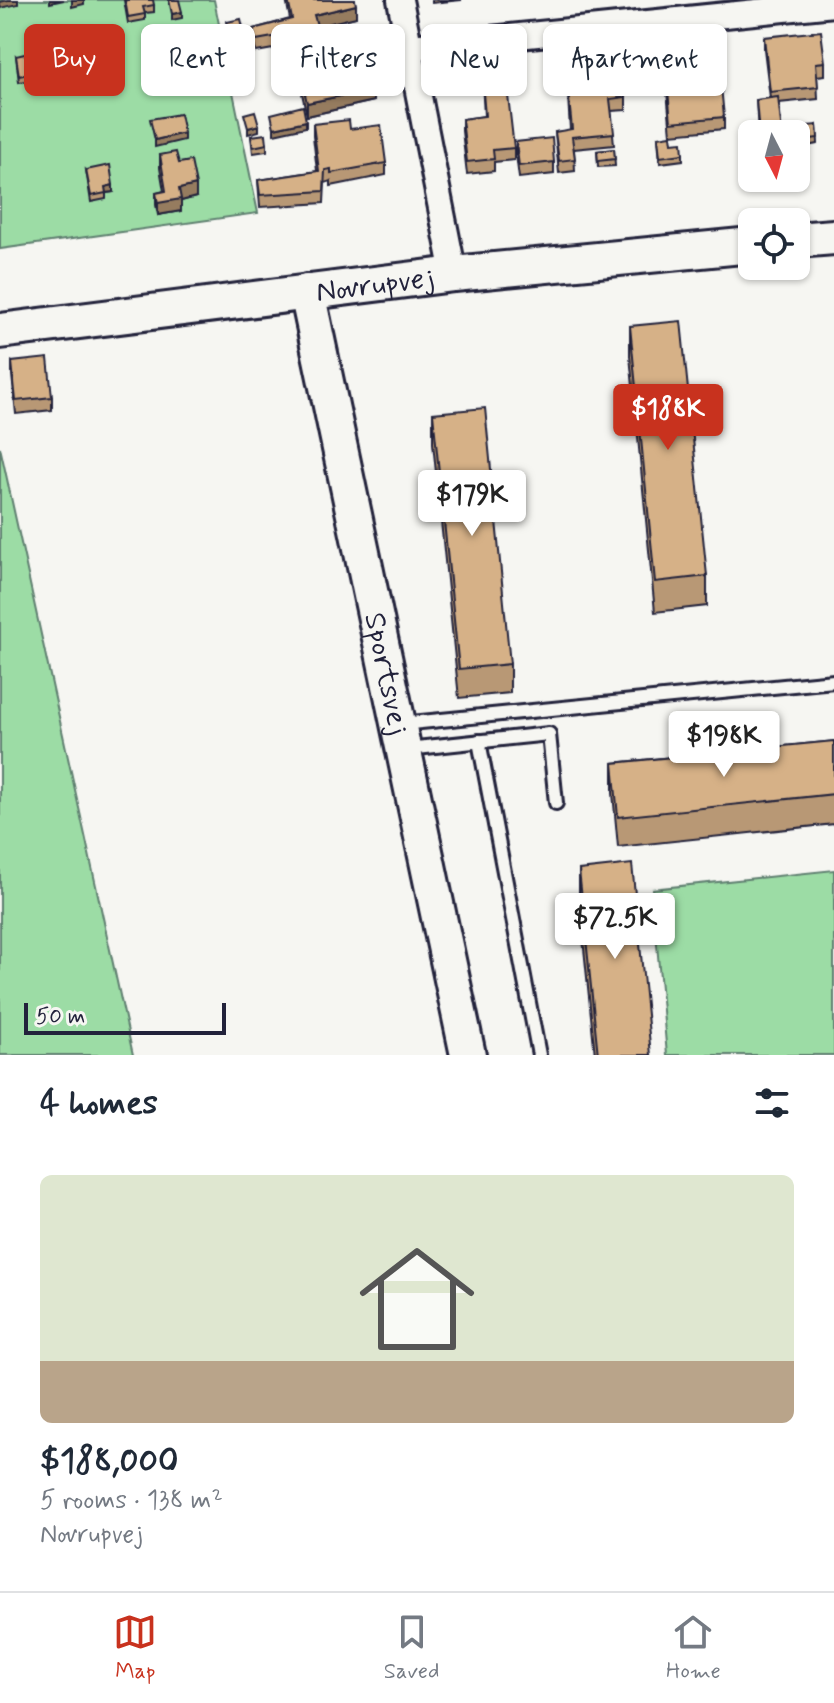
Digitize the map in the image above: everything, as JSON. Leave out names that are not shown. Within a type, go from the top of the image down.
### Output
[{"type":"street","points":[[400,0],[454,274]]},
{"type":"street","points":[[411,47],[834,4]]},
{"type":"street","points":[[810,239],[834,237]]},
{"type":"street","name":"Novrupvej","points":[[0,331],[454,274],[738,246]]},
{"type":"street","name":"Sportsvej","points":[[307,292],[468,1055]]},
{"type":"lane","points":[[401,737],[834,681]]},
{"type":"lane","points":[[401,737],[479,741],[549,734],[556,803]]},
{"type":"lane","points":[[479,741],[539,1055]]},
{"type":"green space","points":[[0,0],[214,0],[219,24],[141,24],[141,96],[234,96],[258,213],[0,249]]},
{"type":"green space","points":[[0,447],[133,1055],[0,1055]]},
{"type":"green space","points":[[834,870],[834,1055],[667,1055],[652,889]]},
{"type":"building","points":[[125,0],[153,0],[154,5],[143,7],[145,14],[128,17]]},
{"type":"building","points":[[169,0],[179,0],[182,12],[172,14]]},
{"type":"building","points":[[288,0],[355,0],[356,5],[314,15],[317,24],[272,24],[292,19]]},
{"type":"building","points":[[241,19],[242,24],[227,24]]},
{"type":"building","points":[[271,24],[271,37],[256,40],[255,28]]},
{"type":"building","points":[[821,31],[825,62],[816,63],[818,87],[770,92],[764,37]]},
{"type":"building","points":[[24,54],[24,75],[19,76],[16,56]]},
{"type":"building","points":[[305,96],[340,96],[307,103]]},
{"type":"building","points":[[483,96],[508,96],[514,148],[493,150],[494,159],[467,162],[462,119],[485,116]]},
{"type":"building","points":[[569,96],[626,96],[610,99],[614,133],[572,137],[575,159],[559,161],[555,132],[572,129]]},
{"type":"building","points":[[669,96],[722,96],[724,117],[671,122]]},
{"type":"building","points":[[778,97],[780,120],[758,120],[756,100]]},
{"type":"building","points":[[303,106],[306,121],[274,128],[271,114]]},
{"type":"building","points":[[255,111],[259,125],[248,128],[244,114]]},
{"type":"building","points":[[180,114],[184,133],[155,140],[150,119]]},
{"type":"building","points":[[349,120],[350,129],[381,125],[386,163],[331,173],[331,169],[325,170],[324,191],[260,195],[258,180],[319,171],[313,124]]},
{"type":"building","points":[[817,125],[818,138],[810,139],[810,126]]},
{"type":"building","points":[[266,134],[267,144],[253,147],[251,136]]},
{"type":"building","points":[[671,135],[672,143],[682,142],[683,154],[660,157],[658,137]]},
{"type":"building","points":[[552,138],[554,162],[519,166],[516,142]]},
{"type":"building","points":[[614,149],[615,159],[598,161],[597,151]]},
{"type":"building","points":[[176,152],[179,163],[191,161],[196,185],[179,189],[181,199],[158,203],[156,193],[166,191],[160,155]]},
{"type":"building","points":[[110,165],[113,185],[105,187],[106,193],[91,196],[86,170]]},
{"type":"building","points":[[681,321],[707,576],[655,582],[630,326]]},
{"type":"building","points":[[48,358],[52,397],[16,401],[12,362]]},
{"type":"building","points":[[485,408],[510,664],[459,669],[433,413]]},
{"type":"building","points":[[834,741],[834,794],[618,817],[613,763]]},
{"type":"building","points":[[632,864],[651,1055],[598,1055],[579,870]]}]
